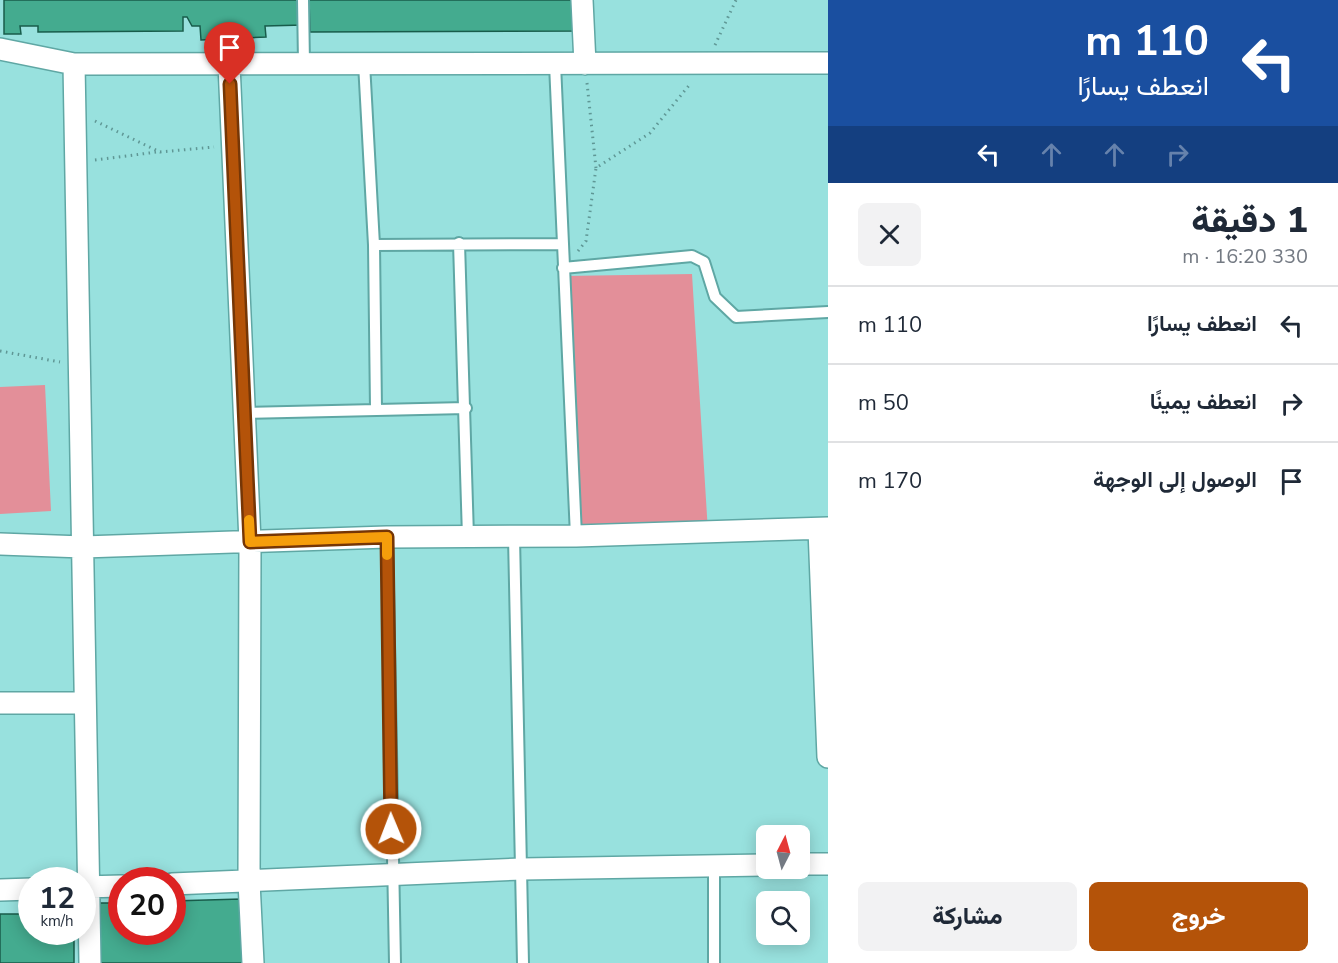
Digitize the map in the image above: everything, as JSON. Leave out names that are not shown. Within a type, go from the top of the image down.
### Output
[{"type":"street","points":[[582,0],[585,64]]},
{"type":"street","points":[[0,49],[74,64],[828,63]]},
{"type":"street","points":[[74,64],[85,704],[85,867]]},
{"type":"street","points":[[229,64],[250,542],[249,882],[253,963]]},
{"type":"street","points":[[0,544],[82,547],[387,537],[576,536],[824,529],[828,757]]},
{"type":"street","points":[[0,703],[85,704]]},
{"type":"street","points":[[810,864],[828,864]]},
{"type":"street","points":[[186,884],[522,869],[756,865]]},
{"type":"street","points":[[0,890],[18,889]]},
{"type":"street","points":[[89,945],[90,963]]},
{"type":"lane","points":[[303,0],[304,63]]},
{"type":"lane","points":[[364,63],[374,244],[376,409]]},
{"type":"lane","points":[[555,64],[576,536]]},
{"type":"lane","points":[[459,243],[466,408],[468,537]]},
{"type":"lane","points":[[374,244],[562,244]]},
{"type":"lane","points":[[563,268],[692,256],[704,262],[715,297],[736,317],[828,312]]},
{"type":"lane","points":[[246,413],[466,408]]},
{"type":"lane","points":[[387,537],[395,963]]},
{"type":"lane","points":[[514,537],[524,963]]},
{"type":"lane","points":[[714,867],[714,963]]},
{"type":"path","points":[[596,168],[650,132],[707,63],[736,0]]},
{"type":"path","points":[[563,268],[586,241],[596,168],[585,64]]},
{"type":"path","points":[[75,111],[160,152]]},
{"type":"path","points":[[76,162],[233,145]]},
{"type":"path","points":[[0,351],[79,366]]},
{"type":"shaded area","points":[[692,274],[708,532],[576,536],[564,276]]},
{"type":"shaded area","points":[[45,385],[51,511],[0,514],[0,387]]},
{"type":"building","points":[[4,0],[302,0],[303,25],[265,26],[266,37],[201,40],[200,26],[192,26],[187,17],[183,17],[183,31],[38,32],[38,26],[20,26],[21,34],[4,34]]},
{"type":"building","points":[[309,0],[578,0],[578,31],[310,32]]},
{"type":"building","points":[[241,899],[243,963],[100,963],[99,903],[108,903],[108,945],[186,945],[186,901]]},
{"type":"building","points":[[0,914],[18,914],[18,945],[74,945],[74,963],[0,963]]},
{"type":"slow traffic","points":[[249,520],[250,542],[387,537],[387,555]]},
{"type":"route","points":[[230,84],[250,542],[387,537],[391,829]]}]
